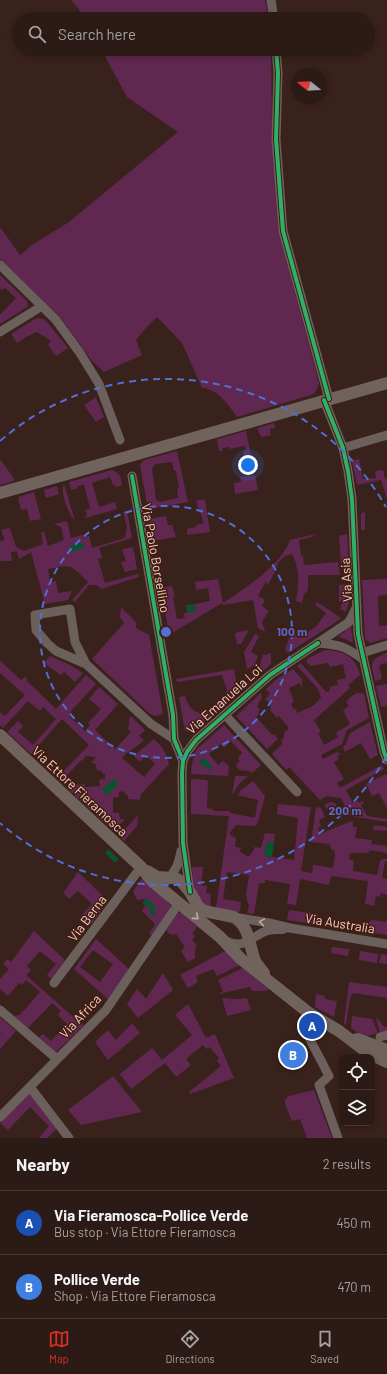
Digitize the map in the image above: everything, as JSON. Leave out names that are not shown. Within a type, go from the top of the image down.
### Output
[{"type":"main road","points":[[0,493],[326,399],[387,383]]},
{"type":"main road","name":"Via Ettore Fieramosca","points":[[0,735],[141,867]]},
{"type":"main road","points":[[141,867],[157,877],[176,878],[181,881],[190,892],[198,906],[204,911],[234,917],[245,927],[256,961],[274,985]]},
{"type":"main road","points":[[141,867],[152,881],[220,937],[241,960],[309,1014],[339,1031],[387,1050]]},
{"type":"main road","points":[[339,1031],[368,1053],[387,1062]]},
{"type":"street","points":[[271,0],[273,12]]},
{"type":"street","name":"Via Asia","points":[[277,56],[278,73],[276,139],[283,231],[311,335],[326,399],[343,448],[348,471],[352,499],[358,634],[387,760]]},
{"type":"street","points":[[0,265],[56,320],[73,344],[99,384],[120,440]]},
{"type":"street","points":[[0,332],[42,306]]},
{"type":"street","points":[[343,448],[387,435]]},
{"type":"street","name":"Via Paolo Borsellino","points":[[132,476],[173,715],[174,739],[183,761]]},
{"type":"street","name":"Via Emanuela Loi","points":[[183,843],[182,773],[183,761],[187,752],[196,740],[270,675],[349,622],[357,605]]},
{"type":"street","points":[[86,664],[75,642],[70,609],[35,615],[36,630],[47,643],[56,651],[86,664],[151,724],[174,739]]},
{"type":"street","points":[[318,643],[338,645],[348,648],[363,656],[387,645]]},
{"type":"street","points":[[225,715],[297,792]]},
{"type":"street","points":[[166,892],[166,883],[175,872],[179,863],[183,843]]},
{"type":"street","points":[[183,843],[190,892]]},
{"type":"street","name":"Via Berna","points":[[54,983],[141,867]]},
{"type":"street","name":"Via Africa","points":[[0,1115],[30,1087],[106,1010],[179,903]]},
{"type":"street","points":[[234,917],[290,928]]},
{"type":"street","points":[[220,937],[232,944],[237,945],[267,931],[290,928]]},
{"type":"street","name":"Via Australia","points":[[290,928],[387,944]]},
{"type":"street","points":[[256,961],[256,946],[262,933]]},
{"type":"street","points":[[0,1010],[57,1059]]},
{"type":"street","points":[[309,1014],[303,1026],[329,1076],[318,1085],[338,1138]]},
{"type":"street","points":[[30,1087],[69,1138]]},
{"type":"shaded area","points":[[71,0],[265,0],[268,12],[80,12]]},
{"type":"shaded area","points":[[105,56],[271,56],[272,139],[278,229],[319,383],[314,394],[237,417],[218,394],[202,388],[182,343],[157,317],[136,340],[142,355],[104,372],[91,360],[61,318],[0,259],[0,227],[20,255],[32,245],[69,222],[178,132],[127,97]]},
{"type":"shaded area","points":[[0,275],[26,300],[28,304],[27,307],[0,324],[0,315],[16,298],[5,288],[2,290],[0,289]]},
{"type":"shaded area","points":[[39,318],[44,319],[47,322],[68,348],[56,356],[48,345],[51,341],[37,332],[17,343],[11,334]]},
{"type":"shaded area","points":[[96,397],[104,417],[96,422],[84,405]]},
{"type":"shaded area","points":[[274,423],[275,428],[270,429],[271,435],[261,437],[257,428]]},
{"type":"shaded area","points":[[246,431],[253,466],[246,467],[243,451],[246,450],[244,446],[230,449],[229,447],[222,448],[223,451],[219,451],[217,439]]},
{"type":"shaded area","points":[[177,451],[188,502],[148,509],[140,465],[144,460]],"holes":[[[172,462],[174,471],[176,471],[179,488],[177,489],[178,498],[160,502],[156,500],[152,469],[155,464]]]},
{"type":"shaded area","points":[[0,459],[13,477],[14,481],[0,485]]},
{"type":"shaded area","points":[[359,459],[363,479],[376,478],[375,471],[383,470],[385,479],[387,478],[387,499],[381,480],[357,485],[352,461]]},
{"type":"shaded area","points":[[112,470],[117,472],[120,476],[122,485],[117,487],[113,485],[110,477],[92,483],[99,507],[115,502],[117,509],[85,518],[87,514],[85,510],[90,508],[84,485],[77,486],[78,488],[71,490],[69,482]]},
{"type":"shaded area","points":[[255,475],[258,490],[235,494],[234,483],[241,482],[240,477]]},
{"type":"shaded area","points":[[64,484],[75,521],[65,503],[63,493]]},
{"type":"shaded area","points":[[57,486],[59,494],[46,498],[44,490]]},
{"type":"shaded area","points":[[34,492],[41,519],[30,521],[27,509],[21,510],[18,497]]},
{"type":"shaded area","points":[[205,499],[210,532],[187,535],[187,529],[204,523],[196,501]]},
{"type":"shaded area","points":[[127,511],[132,538],[99,548],[102,558],[98,559],[105,583],[138,574],[139,577],[101,589],[97,585],[89,585],[75,602],[72,600],[88,582],[71,567],[62,566],[48,569],[50,582],[56,581],[58,593],[72,591],[68,600],[45,604],[31,552],[19,559],[17,551],[11,552],[12,561],[0,561],[0,541],[5,540],[1,530],[10,528],[16,547],[24,551],[43,544],[41,532],[44,532],[48,546],[64,540],[61,527],[54,524],[67,521],[71,538],[82,535],[83,538],[89,536],[92,548],[125,538],[127,527],[123,512]]},
{"type":"shaded area","points":[[365,512],[365,530],[361,530],[361,513]]},
{"type":"shaded area","points":[[166,516],[168,525],[172,525],[176,537],[153,541],[149,519]]},
{"type":"shaded area","points":[[316,534],[312,537],[299,540],[304,565],[338,562],[340,575],[308,575],[308,590],[304,594],[302,603],[296,601],[298,571],[295,559],[292,554],[283,558],[277,565],[274,571],[275,572],[267,586],[266,581],[258,596],[265,600],[262,606],[269,611],[262,622],[265,632],[258,628],[253,600],[223,605],[222,603],[169,635],[161,588],[172,586],[175,597],[173,597],[177,619],[185,618],[184,613],[196,611],[195,604],[210,601],[208,588],[196,590],[195,582],[218,579],[223,603],[252,583],[270,568],[279,559],[290,540]]},
{"type":"shaded area","points":[[347,534],[349,563],[341,563],[339,536]]},
{"type":"shaded area","points":[[82,543],[84,544],[83,548],[72,552],[70,546]]},
{"type":"shaded area","points":[[133,547],[137,569],[125,572],[121,562],[126,561],[122,549]]},
{"type":"shaded area","points":[[387,579],[387,595],[378,596],[379,626],[387,626],[387,638],[371,643],[365,638],[362,580]]},
{"type":"shaded area","points":[[349,584],[350,599],[346,612],[340,609],[343,601],[339,601],[339,585]]},
{"type":"shaded area","points":[[317,602],[341,618],[288,653],[285,649],[292,632],[304,633],[312,629],[326,613],[315,605]]},
{"type":"shaded area","points":[[195,604],[196,611],[187,613],[186,605]]},
{"type":"shaded area","points":[[121,607],[136,622],[136,628],[149,635],[163,714],[155,716],[150,714],[92,659],[124,623],[120,617]]},
{"type":"shaded area","points":[[351,626],[353,643],[338,637]]},
{"type":"shaded area","points":[[249,630],[241,644],[237,644],[235,633]]},
{"type":"shaded area","points":[[255,634],[259,636],[251,652],[258,656],[254,665],[247,669],[244,652]]},
{"type":"shaded area","points":[[325,650],[338,651],[348,656],[352,659],[360,675],[348,685],[350,688],[314,720],[321,732],[318,733],[324,745],[338,737],[336,733],[350,724],[343,710],[349,706],[346,702],[354,694],[364,694],[369,718],[347,730],[342,744],[321,755],[323,759],[337,752],[341,754],[337,756],[339,759],[334,762],[344,779],[337,783],[340,788],[382,765],[384,769],[346,790],[353,803],[363,801],[364,803],[361,805],[367,816],[387,819],[387,822],[350,816],[341,798],[327,796],[320,800],[289,767],[286,770],[272,754],[283,743],[281,741],[284,738],[284,733],[289,728],[279,716],[277,718],[270,710],[271,705],[265,699],[270,694],[266,689],[277,679],[293,669],[302,679],[302,688],[300,683],[289,688],[294,702],[291,703],[293,709],[295,708],[297,713],[308,709],[321,697],[318,689],[297,666],[301,663],[326,692],[330,691],[330,687],[338,685],[337,680],[346,678],[343,664],[330,667],[328,663],[311,666],[307,663],[307,659]]},
{"type":"shaded area","points":[[271,653],[271,664],[261,673],[260,665],[263,654],[265,655]]},
{"type":"shaded area","points":[[387,653],[387,663],[379,665],[382,679],[375,681],[372,663],[381,655]]},
{"type":"shaded area","points":[[50,656],[83,673],[75,682],[64,672],[61,675],[44,663]]},
{"type":"shaded area","points":[[0,661],[21,680],[26,676],[27,681],[56,709],[86,675],[96,684],[71,711],[69,716],[85,731],[90,725],[88,723],[101,709],[89,699],[99,687],[118,704],[95,730],[115,749],[131,732],[127,728],[129,726],[131,716],[145,730],[139,736],[144,740],[122,758],[144,777],[155,764],[146,755],[140,762],[134,756],[154,739],[164,750],[169,764],[141,794],[140,800],[128,799],[128,795],[125,794],[124,791],[119,792],[119,797],[113,798],[113,813],[119,813],[120,819],[125,819],[114,831],[68,789],[72,785],[85,784],[85,787],[100,786],[99,780],[105,779],[105,774],[102,773],[101,770],[97,771],[96,764],[91,763],[96,757],[86,756],[61,782],[57,778],[89,745],[62,719],[31,754],[7,732],[18,721],[23,726],[18,732],[33,745],[56,719],[43,707],[40,711],[28,701],[3,728],[0,725],[0,712],[5,716],[25,695],[0,673]]},
{"type":"shaded area","points":[[234,669],[238,692],[192,732],[185,731],[179,697],[185,696],[191,708],[196,712],[203,714],[225,696],[227,690],[222,675],[177,682],[176,679]]},
{"type":"shaded area","points":[[387,684],[387,706],[381,707],[376,686]]},
{"type":"shaded area","points":[[261,693],[262,698],[257,706],[260,710],[256,717],[272,735],[274,734],[278,739],[267,749],[236,716]]},
{"type":"shaded area","points":[[370,722],[378,755],[370,759],[361,743],[345,752],[343,747],[346,744],[349,735]]},
{"type":"shaded area","points":[[224,725],[261,765],[252,773],[249,771],[239,770],[236,765],[240,761],[238,758],[242,753],[231,741],[224,748],[220,744],[209,754],[218,765],[223,761],[229,766],[228,776],[191,774],[192,763],[196,750]]},
{"type":"shaded area","points":[[204,758],[212,767],[208,770],[199,762]]},
{"type":"shaded area","points":[[386,774],[387,808],[379,793],[372,796],[366,784]]},
{"type":"shaded area","points":[[235,776],[248,776],[239,784],[232,795]]},
{"type":"shaded area","points":[[113,779],[118,784],[108,795],[102,790]]},
{"type":"shaded area","points":[[191,779],[207,780],[207,808],[213,809],[213,811],[230,811],[230,813],[255,818],[258,800],[238,795],[241,790],[253,781],[265,796],[258,822],[255,826],[236,825],[229,834],[236,838],[235,847],[241,848],[239,851],[248,857],[254,850],[254,847],[261,848],[265,833],[275,834],[274,842],[267,842],[265,856],[294,860],[298,818],[277,814],[278,804],[311,807],[301,871],[312,873],[313,865],[333,868],[335,855],[334,850],[332,850],[329,844],[311,842],[316,807],[321,808],[325,817],[319,820],[321,826],[318,828],[320,834],[349,822],[353,822],[353,827],[357,827],[355,838],[372,840],[371,844],[387,846],[387,853],[370,850],[368,853],[350,853],[349,859],[354,861],[353,871],[377,875],[380,861],[387,859],[387,861],[385,861],[382,878],[387,879],[387,895],[381,893],[380,897],[376,896],[374,906],[365,904],[368,881],[331,876],[329,885],[300,879],[296,905],[287,904],[290,884],[265,880],[265,883],[259,883],[254,914],[247,913],[249,907],[246,895],[249,875],[227,872],[223,899],[241,902],[240,912],[216,908],[229,816],[191,814]]},
{"type":"shaded area","points":[[331,802],[338,807],[331,810],[330,808],[327,809],[324,805]]},
{"type":"shaded area","points":[[138,815],[137,826],[124,841],[119,836]]},
{"type":"shaded area","points":[[374,825],[387,827],[387,831],[373,830]]},
{"type":"shaded area","points":[[267,842],[274,842],[272,857],[264,856]]},
{"type":"shaded area","points":[[108,849],[119,859],[115,863],[105,853]]},
{"type":"shaded area","points":[[192,867],[203,867],[201,885],[207,886],[206,893],[211,894],[210,907],[204,904],[197,896]]},
{"type":"shaded area","points":[[78,872],[108,901],[91,925],[81,916],[92,904],[78,891],[69,899],[63,893]]},
{"type":"shaded area","points":[[142,878],[171,906],[152,935],[149,934],[155,924],[142,911],[145,906],[143,903],[145,899],[137,900],[133,891]]},
{"type":"shaded area","points":[[145,899],[149,900],[155,907],[155,915],[150,915],[150,909],[143,903]]},
{"type":"shaded area","points":[[289,910],[318,914],[316,924],[287,920]]},
{"type":"shaded area","points":[[178,913],[181,913],[197,927],[192,934],[195,936],[192,940],[196,944],[195,958],[188,962],[181,951],[185,947],[176,934],[172,935],[168,933],[166,929]]},
{"type":"shaded area","points":[[387,918],[387,935],[368,932],[369,922],[372,920],[386,922]]},
{"type":"shaded area","points":[[34,931],[65,960],[51,979],[47,975],[56,964],[40,951],[27,966],[31,970],[26,975],[84,1025],[56,1052],[39,1037],[43,1034],[51,1041],[67,1024],[58,1015],[61,1011],[52,1003],[28,1028],[14,1016],[20,1015],[40,992],[26,980],[22,985],[19,983],[8,996],[0,989],[0,979],[9,969],[3,964],[7,959],[11,962]]},
{"type":"shaded area","points":[[96,939],[129,969],[108,999],[74,969]],"holes":[[[93,950],[113,964],[100,982],[80,967]]]},
{"type":"shaded area","points":[[332,947],[349,949],[348,956],[331,953]]},
{"type":"shaded area","points":[[225,951],[240,965],[217,976],[213,969],[196,976],[198,982],[188,988],[180,975]]},
{"type":"shaded area","points":[[360,951],[378,954],[377,963],[359,960]]},
{"type":"shaded area","points":[[381,954],[387,955],[387,964],[379,963]]},
{"type":"shaded area","points":[[242,967],[269,989],[266,991],[252,991],[250,987],[218,994],[223,991],[218,980],[241,969]]},
{"type":"shaded area","points":[[163,973],[173,990],[138,1018],[127,1004],[137,989],[146,999]]},
{"type":"shaded area","points":[[349,982],[387,987],[387,998],[353,993],[350,998],[346,1025],[344,1023]]},
{"type":"shaded area","points":[[316,994],[325,996],[325,999],[337,1001],[334,1017],[315,1007]]},
{"type":"shaded area","points":[[222,998],[247,998],[251,1010],[227,1016]]},
{"type":"shaded area","points":[[188,1004],[206,1038],[215,1034],[234,1078],[190,1094],[189,1092],[221,1066],[217,1061],[219,1058],[210,1047],[207,1049],[203,1045],[186,1059],[191,1065],[176,1077],[165,1063],[131,1089],[120,1074],[152,1048],[162,1060],[192,1035],[175,1015]]},
{"type":"shaded area","points":[[352,1016],[372,1019],[378,1033],[364,1037],[351,1028]]},
{"type":"shaded area","points":[[0,1017],[16,1031],[0,1049],[1,1033]]},
{"type":"shaded area","points":[[376,1018],[384,1027],[387,1026],[387,1031],[380,1033]]},
{"type":"shaded area","points":[[132,1023],[140,1033],[108,1060],[95,1042],[108,1030],[116,1040]]},
{"type":"shaded area","points":[[113,1076],[142,1112],[81,1125],[68,1110]]},
{"type":"shaded area","points":[[314,1090],[332,1138],[307,1138],[300,1119],[292,1121],[285,1104],[285,1100],[289,1096]]},
{"type":"shaded area","points":[[30,1092],[58,1128],[47,1138],[39,1138],[49,1126],[30,1107],[8,1130],[0,1123]]},
{"type":"cycle path","points":[[277,56],[278,73],[276,139],[283,231],[329,399]]},
{"type":"cycle path","points":[[324,400],[343,448],[348,471],[352,499],[358,634],[387,760]]},
{"type":"cycle path","points":[[132,476],[173,715],[174,739],[183,761]]},
{"type":"cycle path","points":[[190,892],[183,843],[182,773],[183,761],[187,752],[196,740],[270,675],[318,643]]},
{"type":"place","name":"Via Fieramosca-Pollice Verde","points":[[312,1026]]},
{"type":"place","name":"Pollice Verde","points":[[293,1055]]}]
